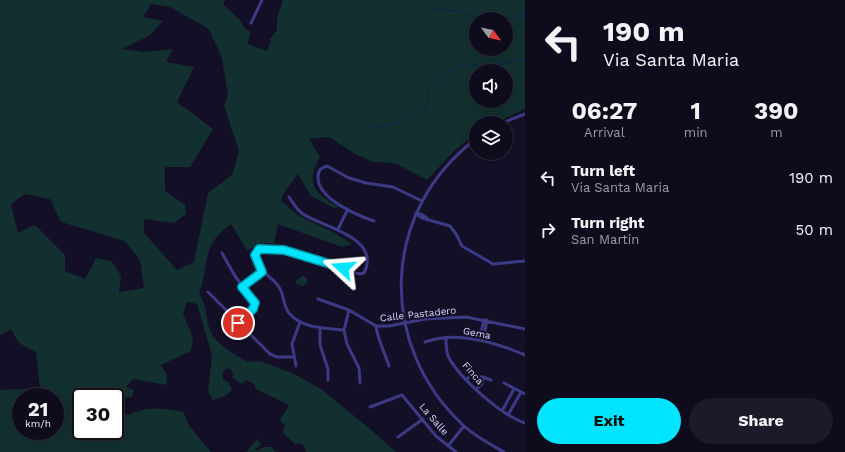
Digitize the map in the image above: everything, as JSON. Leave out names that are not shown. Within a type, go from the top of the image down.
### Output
[{"type":"street","points":[[251,23],[262,0]]},
{"type":"street","points":[[513,119],[525,114]]},
{"type":"street","points":[[469,145],[452,159],[434,180],[416,213],[405,248],[400,280],[404,323],[416,362],[440,401],[464,426],[480,438],[504,452]]},
{"type":"street","points":[[374,221],[348,209],[326,196],[318,183],[318,173],[322,167],[327,166],[349,178],[366,183],[393,187],[422,201]]},
{"type":"street","points":[[289,197],[297,209],[303,214],[338,229],[350,236],[364,250],[367,258],[367,268],[364,273],[355,273],[323,261],[284,250],[262,248],[259,249],[255,255],[262,272],[278,286],[288,313],[300,322],[320,328],[344,330]]},
{"type":"street","points":[[338,229],[348,209]]},
{"type":"street","points":[[416,213],[420,217],[450,226],[462,246],[493,264],[525,261]]},
{"type":"street","points":[[222,252],[242,287],[255,303],[253,309],[238,323]]},
{"type":"street","points":[[242,287],[262,272]]},
{"type":"street","points":[[208,292],[270,354],[277,357],[294,357]]},
{"type":"street","name":"Calle Pastadero","points":[[318,299],[349,310],[376,326],[383,327],[449,317],[486,320],[525,329]]},
{"type":"street","points":[[349,310],[344,330],[347,344],[359,368],[360,382]]},
{"type":"street","points":[[479,340],[486,320]]},
{"type":"street","points":[[483,341],[486,320]]},
{"type":"street","points":[[296,366],[292,344],[300,322]]},
{"type":"street","points":[[376,326],[377,337],[385,353],[389,366]]},
{"type":"street","points":[[320,328],[320,345],[328,369],[328,380]]},
{"type":"street","name":"Gema","points":[[425,342],[446,338],[479,340],[525,356]]},
{"type":"street","name":"Finca","points":[[446,338],[449,357],[476,389],[502,411],[525,422]]},
{"type":"street","points":[[467,379],[472,374],[491,380]]},
{"type":"street","points":[[476,389],[481,385],[484,377]]},
{"type":"street","points":[[504,383],[525,394]]},
{"type":"street","points":[[502,411],[514,389]]},
{"type":"street","points":[[508,415],[521,392]]},
{"type":"street","name":"La Salle","points":[[370,407],[402,394],[436,436],[456,452]]},
{"type":"street","points":[[398,437],[423,419]]},
{"type":"street","points":[[448,446],[464,426]]},
{"type":"green space","points":[[0,0],[225,0],[223,4],[250,32],[248,44],[267,51],[271,41],[269,40],[277,30],[277,18],[283,0],[525,0],[525,109],[510,116],[469,116],[469,139],[454,151],[427,180],[395,163],[373,162],[355,154],[329,137],[309,139],[320,157],[313,174],[314,186],[323,197],[338,207],[334,208],[311,196],[298,174],[283,194],[281,201],[299,216],[335,233],[352,244],[342,247],[278,224],[274,244],[265,243],[247,250],[231,224],[214,240],[210,248],[199,294],[204,303],[208,325],[217,341],[226,349],[248,362],[260,361],[292,373],[321,389],[396,452],[307,452],[302,444],[295,444],[283,433],[285,425],[280,420],[289,405],[256,389],[254,384],[246,380],[242,384],[232,377],[234,375],[229,368],[223,371],[223,379],[229,383],[232,390],[225,396],[213,400],[208,392],[212,355],[197,304],[187,302],[183,313],[193,338],[191,351],[161,365],[167,375],[166,385],[133,379],[126,387],[134,390],[132,397],[124,397],[124,388],[72,388],[72,440],[124,440],[124,413],[127,415],[148,409],[175,410],[183,412],[190,427],[211,452],[0,452],[0,390],[12,389],[12,440],[64,440],[64,388],[40,388],[36,352],[19,343],[11,329],[0,335]],"holes":[[[151,4],[170,7],[209,29],[222,58],[228,95],[224,106],[239,151],[232,175],[208,193],[194,262],[177,270],[144,233],[144,219],[174,223],[186,214],[185,205],[165,191],[165,167],[190,167],[213,129],[177,102],[194,67],[166,62],[173,49],[143,52],[122,49],[150,35],[163,21],[143,17]],[[25,194],[50,199],[61,222],[125,241],[140,260],[144,288],[119,292],[121,276],[111,261],[96,258],[85,279],[65,271],[65,255],[35,225],[18,233],[11,204]]]},
{"type":"green space","points":[[303,275],[307,279],[307,283],[303,286],[296,284],[296,281]]},
{"type":"green space","points":[[257,439],[261,445],[255,449],[257,451],[264,447],[272,447],[276,452],[246,452]]},
{"type":"waterway","points":[[433,9],[461,11],[469,15]]},
{"type":"waterway","points":[[513,18],[525,14]]},
{"type":"waterway","points":[[373,129],[404,120],[426,109],[429,88],[463,63],[487,67],[525,59]]},
{"type":"route","points":[[238,323],[253,309],[255,303],[242,287],[262,272],[255,255],[259,249],[273,248],[284,250],[343,268]]}]
